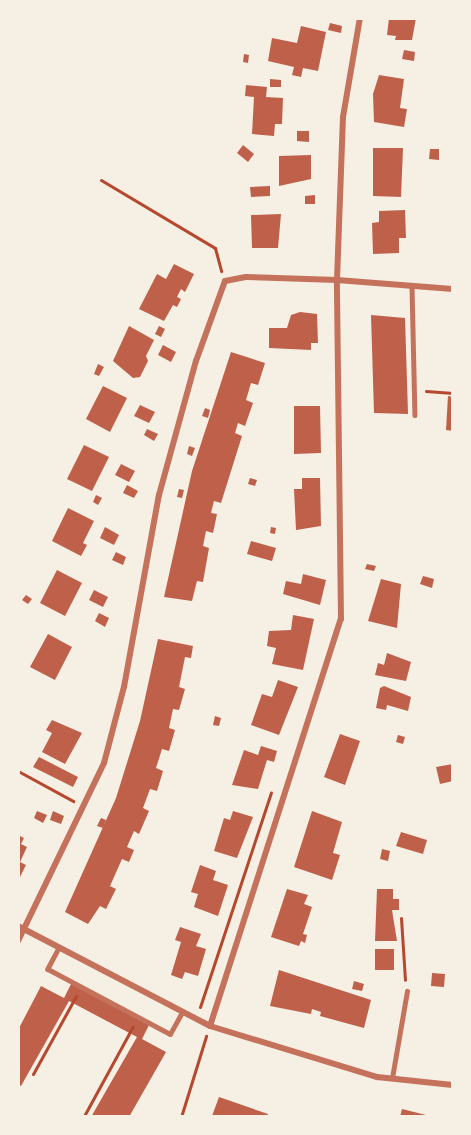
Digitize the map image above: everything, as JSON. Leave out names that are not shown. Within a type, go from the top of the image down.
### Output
[{"type":"street","points":[[210,1026],[341,619],[337,280],[343,117],[360,18]]},
{"type":"street","points":[[18,941],[21,928],[83,807],[107,753],[124,687],[159,495],[199,350],[225,281],[246,277],[337,280],[453,290]]},
{"type":"street","points":[[21,928],[210,1026],[279,1049],[392,1078],[453,1085]]},
{"type":"lane","points":[[412,286],[416,415]]},
{"type":"lane","points":[[59,948],[48,969],[138,1017],[171,1034],[182,1012]]},
{"type":"lane","points":[[392,1078],[407,991]]},
{"type":"path","points":[[101,180],[215,248],[225,281]]},
{"type":"path","points":[[415,391],[453,393]]},
{"type":"path","points":[[18,771],[83,807]]},
{"type":"path","points":[[201,1006],[273,786]]},
{"type":"path","points":[[401,918],[400,959],[407,991]]},
{"type":"path","points":[[33,1074],[81,986]]},
{"type":"path","points":[[84,1116],[138,1017]]},
{"type":"path","points":[[181,1117],[210,1026]]},
{"type":"building","points":[[389,18],[416,18],[412,40],[395,40],[396,36],[387,35]]},
{"type":"building","points":[[330,23],[342,26],[341,33],[328,30]]},
{"type":"building","points":[[301,26],[326,32],[318,71],[303,68],[301,77],[292,75],[294,67],[268,61],[272,38],[297,43]]},
{"type":"building","points":[[404,50],[415,52],[414,61],[402,59]]},
{"type":"building","points":[[244,54],[249,55],[248,63],[243,62]]},
{"type":"building","points":[[379,75],[404,79],[400,108],[407,109],[404,127],[374,122],[373,94]]},
{"type":"building","points":[[270,79],[281,80],[281,87],[270,87]]},
{"type":"building","points":[[246,85],[267,87],[266,97],[283,98],[282,124],[275,124],[274,136],[252,134],[254,97],[245,96]]},
{"type":"building","points":[[297,131],[309,131],[309,142],[297,141]]},
{"type":"building","points":[[243,145],[254,154],[248,162],[237,153]]},
{"type":"building","points":[[373,148],[403,148],[401,197],[373,196]]},
{"type":"building","points":[[430,149],[439,149],[439,160],[429,159]]},
{"type":"building","points":[[311,155],[311,179],[279,186],[279,156]]},
{"type":"building","points":[[270,186],[270,196],[251,197],[250,187]]},
{"type":"building","points":[[315,195],[315,204],[305,204],[305,196]]},
{"type":"building","points":[[405,210],[406,238],[399,238],[399,253],[373,254],[372,223],[379,222],[379,211]]},
{"type":"building","points":[[281,214],[278,248],[252,248],[251,215]]},
{"type":"building","points":[[174,264],[194,274],[185,292],[181,289],[177,297],[181,299],[177,307],[173,305],[164,321],[139,309],[157,274],[166,279]]},
{"type":"building","points":[[300,312],[317,314],[318,343],[311,343],[311,350],[269,348],[269,328],[287,328],[291,315]]},
{"type":"building","points":[[371,315],[405,318],[408,414],[374,413]]},
{"type":"building","points":[[129,326],[154,340],[146,356],[148,361],[140,377],[133,378],[113,361]]},
{"type":"building","points":[[159,326],[165,329],[161,337],[155,334]]},
{"type":"building","points":[[163,345],[176,352],[171,362],[158,355]]},
{"type":"building","points":[[231,352],[265,363],[258,385],[251,383],[246,400],[253,403],[245,426],[238,423],[235,433],[242,436],[221,503],[214,501],[211,513],[217,514],[213,533],[206,531],[203,546],[209,548],[203,582],[197,581],[192,601],[164,597],[192,471]]},
{"type":"building","points":[[98,364],[104,367],[99,376],[94,374]]},
{"type":"building","points":[[103,386],[127,398],[110,432],[86,419]]},
{"type":"building","points":[[448,396],[453,397],[453,431],[446,430]]},
{"type":"building","points":[[140,405],[155,412],[149,423],[134,416]]},
{"type":"building","points":[[294,406],[320,406],[321,453],[294,454]]},
{"type":"building","points":[[205,408],[210,410],[208,418],[202,416]]},
{"type":"building","points":[[147,429],[158,434],[154,441],[144,435]]},
{"type":"building","points":[[84,445],[109,457],[92,491],[67,479]]},
{"type":"building","points":[[189,446],[195,448],[192,456],[187,454]]},
{"type":"building","points":[[121,464],[135,471],[129,482],[115,475]]},
{"type":"building","points":[[250,478],[257,480],[255,486],[248,484]]},
{"type":"building","points":[[302,478],[320,478],[321,526],[296,530],[294,489],[302,489]]},
{"type":"building","points":[[127,485],[138,491],[134,498],[123,493]]},
{"type":"building","points":[[179,489],[184,490],[182,498],[177,497]]},
{"type":"building","points":[[96,495],[102,498],[98,505],[93,502]]},
{"type":"building","points":[[68,508],[94,521],[83,543],[87,545],[81,556],[52,541]]},
{"type":"building","points":[[105,527],[119,535],[114,545],[100,538]]},
{"type":"building","points":[[271,527],[276,528],[275,534],[270,533]]},
{"type":"building","points":[[251,541],[276,548],[272,561],[247,554]]},
{"type":"building","points":[[116,552],[126,557],[123,565],[112,560]]},
{"type":"building","points":[[367,564],[376,566],[374,571],[365,569]]},
{"type":"building","points":[[57,570],[82,583],[65,616],[40,603]]},
{"type":"building","points":[[303,574],[326,580],[320,605],[283,594],[286,581],[301,584]]},
{"type":"building","points":[[423,576],[434,579],[432,588],[420,584]]},
{"type":"building","points":[[381,579],[401,584],[397,628],[368,621]]},
{"type":"building","points":[[94,590],[108,597],[103,607],[89,600]]},
{"type":"building","points":[[26,595],[32,599],[28,604],[22,600]]},
{"type":"building","points":[[99,613],[109,618],[105,627],[95,621]]},
{"type":"building","points":[[293,615],[314,619],[303,670],[272,664],[276,648],[267,646],[269,631],[291,630]]},
{"type":"building","points":[[48,634],[72,647],[55,680],[30,667]]},
{"type":"building","points":[[158,639],[193,646],[191,658],[185,657],[179,687],[185,689],[179,710],[173,709],[169,728],[175,730],[169,751],[162,749],[156,768],[163,771],[157,791],[150,789],[143,808],[149,811],[139,834],[134,831],[127,847],[134,850],[129,862],[122,859],[110,886],[116,889],[106,909],[100,906],[88,924],[65,912],[116,798],[140,721]]},
{"type":"building","points":[[387,653],[411,662],[406,681],[375,675],[378,663],[384,665]]},
{"type":"building","points":[[278,680],[298,687],[279,735],[251,725],[262,694],[272,697]]},
{"type":"building","points":[[384,686],[411,697],[408,711],[387,705],[386,710],[376,708],[380,688]]},
{"type":"building","points":[[215,716],[221,718],[219,726],[213,725]]},
{"type":"building","points":[[52,720],[82,733],[65,764],[42,752],[52,733],[46,730]]},
{"type":"building","points":[[340,734],[360,741],[345,785],[324,777]]},
{"type":"building","points":[[398,735],[405,737],[403,744],[396,742]]},
{"type":"building","points":[[261,746],[277,751],[274,762],[267,760],[258,789],[232,785],[244,750],[258,755]]},
{"type":"building","points":[[39,757],[78,777],[73,787],[33,767]]},
{"type":"building","points":[[453,764],[453,781],[440,784],[436,767]]},
{"type":"building","points":[[37,811],[47,815],[43,823],[34,818]]},
{"type":"building","points":[[53,811],[64,816],[61,824],[50,820]]},
{"type":"building","points":[[233,811],[253,817],[237,858],[214,851],[224,818],[230,820]]},
{"type":"building","points":[[312,811],[342,822],[333,853],[340,855],[332,880],[294,867]]},
{"type":"building","points":[[101,818],[106,820],[103,828],[97,826]]},
{"type":"building","points":[[401,832],[427,840],[423,854],[396,846]]},
{"type":"building","points":[[18,835],[24,838],[21,844],[27,847],[20,862],[26,865],[18,881]]},
{"type":"building","points":[[382,849],[390,851],[388,861],[380,859]]},
{"type":"building","points":[[200,865],[216,871],[213,880],[228,885],[218,916],[194,907],[198,894],[191,892]]},
{"type":"building","points":[[287,889],[308,895],[304,904],[312,907],[303,934],[307,935],[305,943],[301,941],[299,946],[271,937]]},
{"type":"building","points":[[377,889],[393,889],[393,899],[399,899],[399,910],[392,910],[397,941],[375,941]]},
{"type":"building","points":[[180,927],[201,934],[196,946],[206,949],[198,976],[185,972],[182,979],[171,975],[181,942],[175,940]]},
{"type":"building","points":[[375,949],[394,949],[394,970],[375,970]]},
{"type":"building","points":[[279,970],[371,1000],[364,1028],[320,1016],[321,1012],[312,1009],[311,1014],[270,1006]]},
{"type":"building","points":[[432,973],[445,974],[444,987],[431,986]]},
{"type":"building","points":[[354,981],[364,984],[362,991],[352,989]]},
{"type":"building","points":[[71,984],[149,1025],[142,1039],[166,1052],[129,1117],[91,1117],[137,1037],[69,1001],[21,1086],[18,1084],[18,1030],[41,986],[64,998]]},
{"type":"building","points":[[219,1097],[268,1114],[267,1117],[212,1116]]},
{"type":"building","points":[[402,1109],[430,1116],[430,1117],[400,1117]]}]
